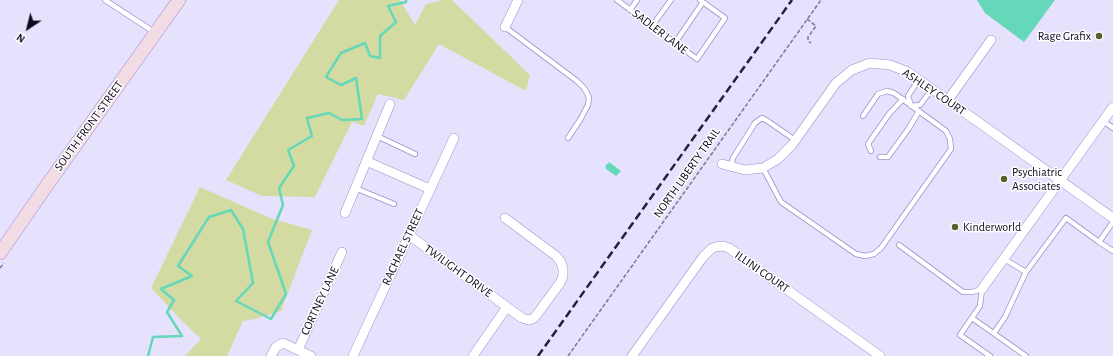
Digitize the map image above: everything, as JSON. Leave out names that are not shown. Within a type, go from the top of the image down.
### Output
[{"type":"street","name":"SOUTH FRONT STREET","points":[[0,252],[179,0]]},
{"type":"street","points":[[505,27],[518,0]]},
{"type":"street","points":[[948,100],[991,40]]},
{"type":"street","name":"ASHLEY COURT","points":[[763,168],[778,158],[795,140],[836,83],[852,70],[870,64],[890,65],[908,72],[1113,218]]},
{"type":"street","points":[[345,213],[390,104]]},
{"type":"street","points":[[982,289],[1113,107]]},
{"type":"street","name":"RACHAEL STREET","points":[[353,356],[454,138]]},
{"type":"street","points":[[366,161],[430,189]]},
{"type":"street","points":[[727,166],[745,170],[763,168]]},
{"type":"street","name":"TWILIGHT DRIVE","points":[[409,235],[522,318],[529,320],[534,318],[560,282],[563,276],[563,269],[561,262],[556,256],[505,218]]},
{"type":"street","name":"ILLINI COURT","points":[[632,356],[703,257],[711,249],[723,246],[729,248],[880,356]]},
{"type":"street","name":"CORTNEY LANE","points":[[298,350],[342,252]]},
{"type":"street","points":[[473,356],[507,307]]},
{"type":"street","name":"CORTNEY LANE","points":[[271,356],[276,347],[283,343],[311,356]]},
{"type":"lane","points":[[105,0],[155,33]]},
{"type":"lane","name":"SADLER LANE","points":[[617,0],[697,59],[725,18],[702,1]]},
{"type":"lane","points":[[630,10],[637,0]]},
{"type":"lane","points":[[652,26],[671,0]]},
{"type":"lane","points":[[675,43],[702,1]]},
{"type":"lane","points":[[505,27],[576,81],[587,93],[589,98],[588,105],[568,138]]},
{"type":"lane","points":[[911,106],[908,96],[919,80]]},
{"type":"lane","points":[[911,106],[920,105],[932,89]]},
{"type":"lane","points":[[763,168],[781,202],[856,254],[866,256],[874,254],[881,248],[951,149],[950,139],[946,131],[894,93],[887,91],[878,94],[863,116]]},
{"type":"lane","points":[[871,151],[868,144],[889,114],[903,99]]},
{"type":"lane","points":[[880,157],[888,157],[909,128],[918,111]]},
{"type":"lane","points":[[727,166],[755,123],[762,118],[795,140]]},
{"type":"lane","points":[[1103,121],[1113,128]]},
{"type":"lane","points":[[377,136],[415,154]]},
{"type":"lane","points":[[355,188],[394,204]]},
{"type":"lane","points":[[994,333],[1005,317],[1026,272],[1066,218],[1113,252]]},
{"type":"lane","points":[[1099,242],[1113,222]]},
{"type":"lane","points":[[899,246],[963,292],[972,292],[982,289],[980,306],[960,335],[990,356]]},
{"type":"lane","points":[[1004,259],[1026,272]]},
{"type":"lane","points":[[972,318],[1026,356]]},
{"type":"path","name":"NORTH LIBERTY TRAIL","points":[[568,356],[821,0]]},
{"type":"path","points":[[807,19],[816,26],[808,37],[808,41],[811,43]]},
{"type":"shaded area","points":[[339,0],[400,0],[415,25],[426,4],[443,0],[452,0],[530,75],[526,91],[439,44],[404,100],[378,94],[364,126],[352,122],[315,197],[262,196],[226,180]]},
{"type":"shaded area","points":[[977,0],[1055,0],[1024,42],[985,13]]},
{"type":"shaded area","points":[[609,162],[621,171],[616,176],[605,168],[606,164]]},
{"type":"shaded area","points":[[200,187],[270,218],[312,230],[281,311],[243,321],[227,356],[185,356],[201,339],[151,288]]},
{"type":"waterway","points":[[148,356],[153,337],[182,336],[167,312],[174,300],[161,289],[192,276],[178,266],[209,217],[231,210],[243,229],[253,283],[236,301],[271,319],[286,294],[268,242],[283,205],[279,188],[294,166],[288,150],[312,136],[307,118],[329,113],[342,120],[362,119],[356,78],[341,85],[326,77],[341,53],[365,43],[370,56],[380,58],[380,36],[396,22],[388,6],[406,2],[406,0]]},
{"type":"railway","points":[[538,356],[792,0]]},
{"type":"place","name":"Rage Grafix","points":[[1099,36]]},
{"type":"place","name":"Psychiatric Associates","points":[[1004,179]]},
{"type":"place","name":"Kinderworld","points":[[955,227]]}]
